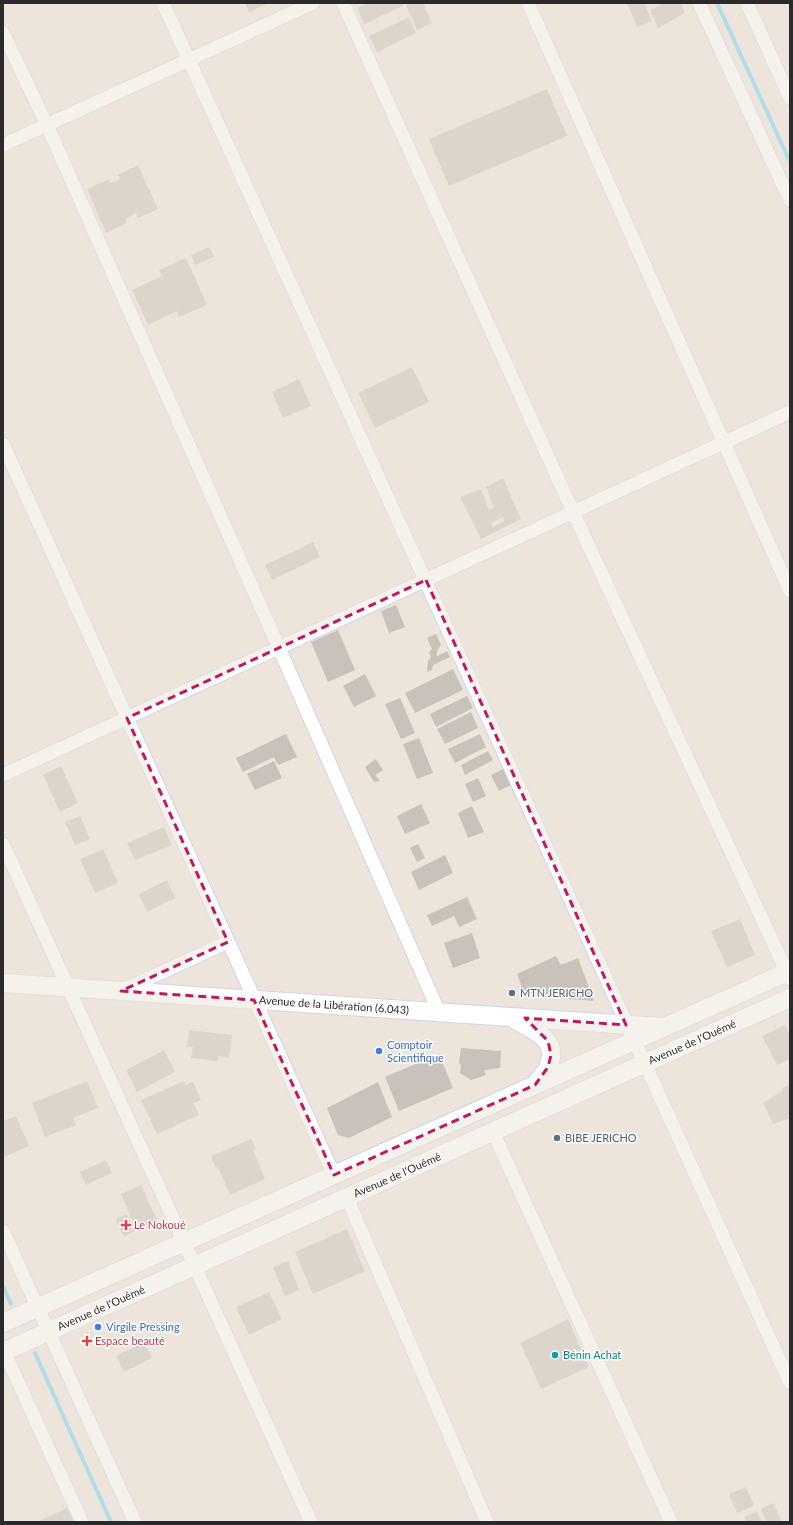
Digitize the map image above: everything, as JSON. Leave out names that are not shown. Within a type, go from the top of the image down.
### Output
[{"type":"main road","points":[[3,1323],[634,1040],[789,974]]},
{"type":"main road","name":"Avenue de la Libération (6.043)","points":[[3,983],[664,1027]]},
{"type":"main road","name":"Avenue de l'Ouémé","points":[[3,1351],[790,998]]},
{"type":"main road","points":[[509,1017],[538,1031],[548,1041],[551,1055],[548,1067],[535,1085]]},
{"type":"street","points":[[164,3],[790,1383]]},
{"type":"street","points":[[3,145],[314,3]]},
{"type":"street","points":[[343,3],[573,512],[789,974]]},
{"type":"street","points":[[528,3],[790,591]]},
{"type":"street","points":[[699,3],[790,200]]},
{"type":"street","points":[[747,3],[790,98]]},
{"type":"street","points":[[3,33],[47,125],[439,1012]]},
{"type":"street","points":[[3,776],[790,412]]},
{"type":"street","points":[[3,444],[334,1175]]},
{"type":"street","points":[[3,844],[311,1522]]},
{"type":"street","points":[[120,991],[228,942]]},
{"type":"street","points":[[493,1132],[671,1522]]},
{"type":"street","points":[[347,1198],[487,1522]]},
{"type":"street","points":[[3,1231],[135,1522]]},
{"type":"street","points":[[3,1351],[82,1522]]},
{"type":"highlighted area","points":[[426,580],[626,1025],[525,1018],[548,1041],[551,1055],[548,1067],[535,1085],[334,1175],[254,1000],[121,991],[228,942],[127,718]]},
{"type":"building","points":[[245,3],[269,3],[249,12]]},
{"type":"building","points":[[367,3],[402,3],[403,6],[364,24],[357,8]]},
{"type":"building","points":[[405,3],[423,3],[432,23],[417,30]]},
{"type":"building","points":[[627,3],[644,3],[652,21],[637,27]]},
{"type":"building","points":[[665,3],[681,3],[685,13],[658,28],[650,10]]},
{"type":"building","points":[[409,17],[416,33],[377,52],[369,36]]},
{"type":"building","points":[[547,89],[567,136],[449,186],[429,139]]},
{"type":"building","points":[[138,165],[158,209],[138,218],[136,213],[125,219],[127,223],[106,233],[87,189],[109,179],[110,183],[120,179],[118,175]]},
{"type":"building","points":[[209,247],[214,257],[195,265],[191,255]]},
{"type":"building","points":[[186,258],[207,305],[179,317],[177,311],[148,325],[132,290],[162,276],[159,270]]},
{"type":"building","points":[[412,367],[429,402],[375,428],[358,393]]},
{"type":"building","points":[[299,379],[311,406],[283,418],[272,392]]},
{"type":"building","points":[[503,478],[521,519],[481,539],[460,497],[481,489],[489,510],[494,508],[486,487]],"holes":[[[503,517],[504,521],[493,527],[491,523]]]},
{"type":"building","points":[[313,542],[320,557],[272,580],[265,565]]},
{"type":"building","points":[[396,605],[405,627],[389,633],[381,611]]},
{"type":"building","points":[[338,630],[355,670],[328,682],[311,642]]},
{"type":"building","points":[[436,634],[441,645],[437,651],[437,656],[447,651],[450,657],[433,665],[432,670],[427,672],[428,661],[431,657],[429,652],[432,649],[427,638]]},
{"type":"building","points":[[453,669],[463,690],[415,713],[405,693]]},
{"type":"building","points":[[365,674],[376,696],[354,707],[343,686]]},
{"type":"building","points":[[467,696],[473,708],[436,727],[430,714]]},
{"type":"building","points":[[400,698],[415,733],[401,739],[385,704]]},
{"type":"building","points":[[471,712],[478,728],[445,744],[437,729]]},
{"type":"building","points":[[286,734],[297,757],[278,765],[274,757],[243,772],[236,758]]},
{"type":"building","points":[[480,734],[486,747],[455,763],[448,749]]},
{"type":"building","points":[[419,738],[433,773],[417,779],[403,744]]},
{"type":"building","points":[[488,751],[493,760],[465,775],[461,765]]},
{"type":"building","points":[[376,759],[383,770],[375,775],[380,781],[374,782],[365,767]]},
{"type":"building","points":[[274,761],[282,778],[255,790],[247,774]]},
{"type":"building","points":[[61,766],[78,803],[60,812],[43,775]]},
{"type":"building","points":[[503,769],[511,785],[499,791],[491,775]]},
{"type":"building","points":[[478,778],[486,796],[473,802],[465,784]]},
{"type":"building","points":[[421,804],[430,823],[405,834],[397,816]]},
{"type":"building","points":[[472,806],[484,832],[468,838],[458,813]]},
{"type":"building","points":[[80,816],[90,839],[75,845],[65,822]]},
{"type":"building","points":[[164,827],[172,845],[135,860],[127,843]]},
{"type":"building","points":[[418,844],[425,858],[417,862],[410,848]]},
{"type":"building","points":[[103,849],[118,883],[95,893],[80,859]]},
{"type":"building","points":[[445,855],[453,873],[419,890],[411,872]]},
{"type":"building","points":[[167,880],[175,898],[147,912],[139,894]]},
{"type":"building","points":[[467,897],[477,919],[459,927],[454,916],[432,926],[427,915]]},
{"type":"building","points":[[740,919],[755,955],[727,967],[711,931]]},
{"type":"building","points":[[472,933],[480,958],[453,968],[444,943]]},
{"type":"building","points":[[556,956],[561,965],[578,958],[594,1001],[525,995],[517,974]]},
{"type":"building","points":[[785,1025],[790,1036],[790,1059],[777,1065],[762,1036]]},
{"type":"building","points":[[189,1030],[232,1035],[229,1058],[218,1056],[218,1061],[191,1058],[193,1047],[187,1047]]},
{"type":"building","points":[[461,1048],[501,1051],[500,1068],[484,1070],[486,1075],[471,1080],[460,1073],[461,1065],[459,1063]]},
{"type":"building","points":[[164,1050],[175,1072],[137,1092],[126,1070]]},
{"type":"building","points":[[439,1054],[453,1088],[399,1111],[385,1077]]},
{"type":"building","points":[[87,1081],[98,1108],[73,1118],[76,1125],[45,1137],[32,1103]]},
{"type":"building","points":[[184,1081],[186,1085],[193,1082],[201,1100],[193,1103],[199,1115],[157,1134],[141,1100]]},
{"type":"building","points":[[378,1082],[392,1117],[349,1138],[338,1135],[327,1108]]},
{"type":"building","points":[[790,1084],[790,1118],[773,1124],[763,1103],[782,1091],[782,1088]]},
{"type":"building","points":[[16,1116],[29,1146],[4,1157],[3,1121]]},
{"type":"building","points":[[251,1139],[256,1149],[253,1150],[265,1179],[230,1195],[218,1167],[216,1168],[211,1156]]},
{"type":"building","points":[[106,1160],[112,1173],[86,1185],[80,1172]]},
{"type":"building","points":[[141,1185],[158,1222],[137,1231],[121,1194]]},
{"type":"building","points":[[127,1214],[135,1231],[124,1237],[116,1219]]},
{"type":"building","points":[[347,1229],[365,1271],[313,1294],[295,1252]]},
{"type":"building","points":[[288,1261],[299,1290],[285,1296],[273,1267]]},
{"type":"building","points":[[269,1292],[282,1319],[249,1335],[236,1307]]},
{"type":"building","name":"Bénin Achat","points":[[568,1319],[589,1367],[541,1389],[520,1343]]},
{"type":"building","points":[[144,1342],[152,1358],[124,1372],[116,1356]]},
{"type":"building","points":[[746,1487],[754,1506],[737,1513],[729,1494]]},
{"type":"building","points":[[773,1503],[782,1522],[767,1522],[761,1509]]},
{"type":"building","points":[[73,1505],[81,1522],[37,1522]]},
{"type":"building","points":[[757,1511],[762,1522],[746,1522],[744,1517]]},
{"type":"waterway","points":[[717,3],[790,162]]},
{"type":"waterway","points":[[3,1286],[11,1304]]},
{"type":"waterway","points":[[35,1353],[111,1522]]},
{"type":"place","name":"MTN JERICHO","points":[[512,993]]},
{"type":"place","name":"Comptoir Scientifique","points":[[379,1051]]},
{"type":"place","name":"BIBE JERICHO","points":[[557,1138]]},
{"type":"place","name":"Le Nokoué","points":[[126,1225]]},
{"type":"place","name":"Virgile Pressing","points":[[98,1327]]},
{"type":"place","name":"Espace beauté","points":[[87,1341]]},
{"type":"place","name":"Bénin Achat","points":[[555,1355]]}]
